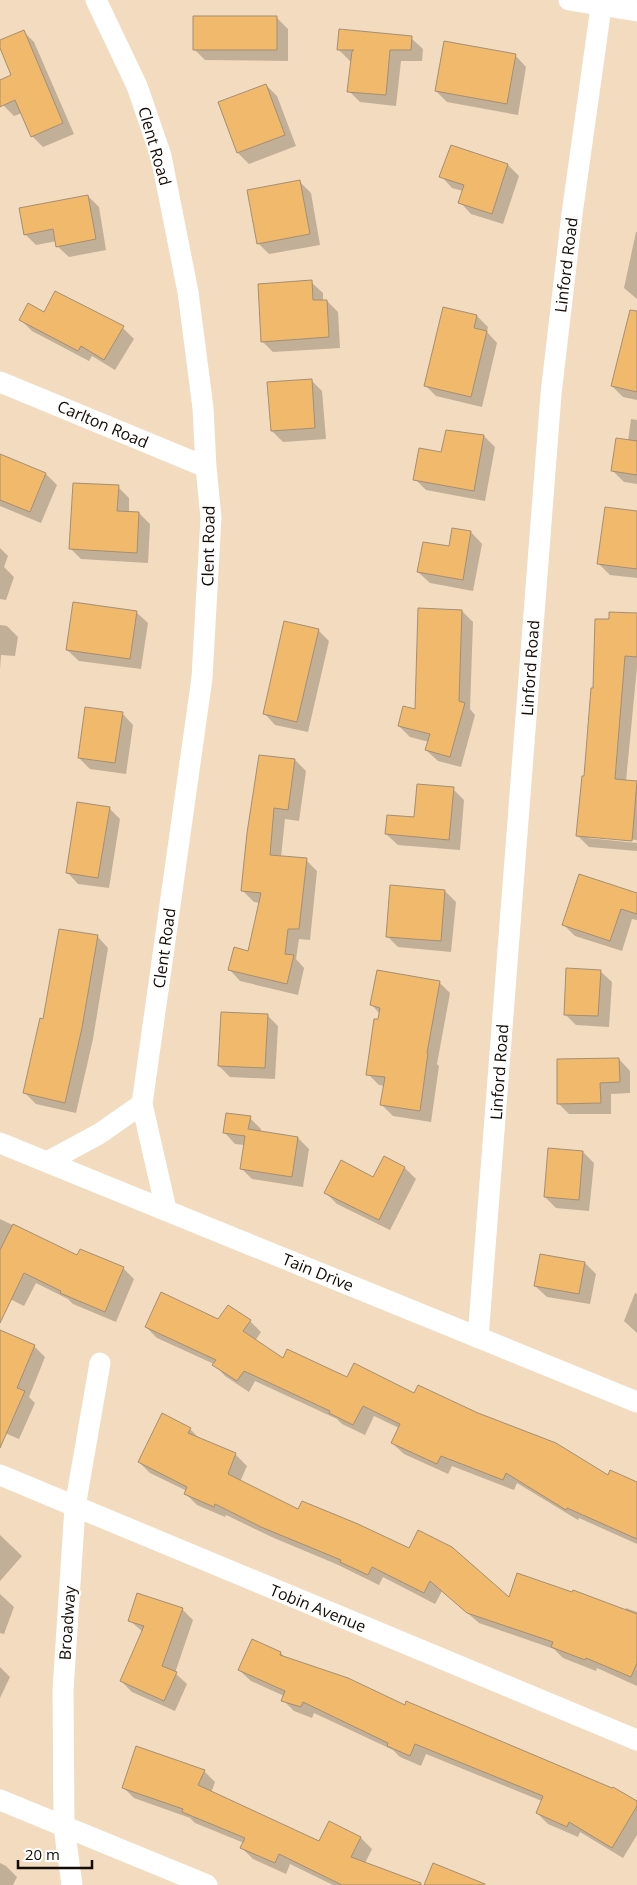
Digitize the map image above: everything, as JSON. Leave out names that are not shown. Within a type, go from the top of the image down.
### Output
[{"type":"street","name":"Clent Road","points":[[96,0],[137,86],[161,156],[188,292],[203,408],[211,518],[202,678],[142,1104],[166,1210]]},
{"type":"street","points":[[570,0],[602,3],[637,11]]},
{"type":"street","name":"Linford Road","points":[[478,1338],[551,394],[572,214],[602,3]]},
{"type":"street","name":"Carlton Road","points":[[0,382],[206,467]]},
{"type":"street","points":[[48,1162],[98,1134],[142,1104]]},
{"type":"street","name":"Tain Drive","points":[[0,1142],[637,1402]]},
{"type":"street","name":"Broadway","points":[[72,1885],[64,1827],[63,1690],[75,1507],[100,1363]]},
{"type":"street","name":"Tobin Avenue","points":[[0,1475],[637,1740]]},
{"type":"street","points":[[0,1800],[207,1885]]},
{"type":"building","points":[[193,16],[277,16],[277,50],[193,50]]},
{"type":"building","points":[[339,29],[412,36],[411,50],[390,50],[386,95],[347,92],[352,51],[354,50],[337,50]]},
{"type":"building","points":[[24,30],[63,123],[31,137],[15,100],[0,107],[0,80],[11,75],[0,48],[0,40]]},
{"type":"building","points":[[444,41],[516,54],[507,104],[435,91]]},
{"type":"building","points":[[266,84],[285,135],[237,153],[218,102]]},
{"type":"building","points":[[451,145],[508,164],[492,214],[458,203],[464,185],[439,177]]},
{"type":"building","points":[[300,180],[310,234],[257,244],[247,190]]},
{"type":"building","points":[[88,195],[96,239],[56,247],[53,229],[24,235],[19,208]]},
{"type":"building","points":[[312,280],[313,300],[327,300],[329,337],[261,342],[258,284]]},
{"type":"building","points":[[55,291],[124,326],[104,360],[81,346],[78,351],[19,320],[28,303],[44,312]]},
{"type":"building","points":[[443,307],[477,315],[474,328],[487,331],[471,397],[424,386]]},
{"type":"building","points":[[630,310],[637,311],[637,392],[611,386]]},
{"type":"building","points":[[312,379],[315,428],[271,431],[267,382]]},
{"type":"building","points":[[446,430],[484,435],[474,491],[413,480],[419,448],[441,452]]},
{"type":"building","points":[[616,438],[637,441],[637,475],[611,471]]},
{"type":"building","points":[[0,454],[46,473],[30,512],[0,500]]},
{"type":"building","points":[[73,483],[119,485],[117,511],[139,512],[137,553],[69,549]]},
{"type":"building","points":[[605,507],[637,511],[637,569],[597,564]]},
{"type":"building","points":[[452,528],[471,531],[463,580],[417,572],[423,542],[449,546]]},
{"type":"building","points":[[73,602],[137,611],[130,659],[66,650]]},
{"type":"building","points":[[418,608],[462,610],[459,701],[465,703],[450,757],[425,750],[430,734],[398,726],[403,706],[415,709]]},
{"type":"building","points":[[609,612],[637,613],[637,657],[625,656],[615,779],[637,781],[632,841],[576,836],[582,776],[584,776],[591,688],[593,688],[595,619],[609,619]]},
{"type":"building","points":[[284,621],[319,629],[297,722],[263,714]]},
{"type":"building","points":[[85,707],[123,712],[115,763],[78,758]]},
{"type":"building","points":[[259,755],[295,759],[288,810],[274,808],[270,855],[307,858],[299,929],[288,929],[285,954],[294,955],[287,984],[228,970],[234,947],[248,951],[261,893],[241,891],[247,833]]},
{"type":"building","points":[[417,784],[454,787],[449,840],[385,834],[387,815],[414,817]]},
{"type":"building","points":[[77,802],[110,807],[98,878],[66,873]]},
{"type":"building","points":[[579,874],[637,893],[637,914],[621,909],[610,941],[562,925]]},
{"type":"building","points":[[390,885],[445,890],[441,941],[386,937]]},
{"type":"building","points":[[59,929],[98,935],[82,1028],[65,1103],[23,1093],[40,1018],[43,1019]]},
{"type":"building","points":[[566,968],[601,970],[598,1016],[564,1015]]},
{"type":"building","points":[[377,970],[440,981],[427,1053],[420,1111],[380,1105],[385,1077],[366,1075],[374,1019],[378,1019],[380,1008],[370,1005]]},
{"type":"building","points":[[221,1012],[268,1014],[265,1068],[218,1066]]},
{"type":"building","points":[[619,1058],[620,1082],[600,1083],[601,1103],[557,1104],[557,1059]]},
{"type":"building","points":[[226,1113],[251,1116],[248,1129],[298,1137],[292,1177],[240,1169],[245,1136],[223,1133]]},
{"type":"building","points":[[548,1148],[583,1151],[579,1200],[544,1197]]},
{"type":"building","points":[[384,1156],[405,1167],[379,1220],[324,1193],[341,1160],[373,1177]]},
{"type":"building","points":[[13,1224],[77,1255],[80,1249],[124,1267],[105,1312],[60,1293],[61,1291],[24,1273],[0,1323],[0,1250]]},
{"type":"building","points":[[540,1254],[585,1262],[579,1294],[534,1286]]},
{"type":"building","points":[[161,1292],[218,1319],[228,1305],[251,1320],[243,1331],[283,1358],[287,1349],[347,1377],[354,1363],[414,1393],[418,1385],[478,1413],[556,1443],[608,1475],[610,1470],[637,1482],[637,1539],[567,1508],[566,1510],[506,1473],[503,1480],[441,1456],[437,1464],[391,1443],[400,1424],[363,1406],[353,1425],[329,1413],[330,1411],[244,1371],[237,1381],[212,1365],[216,1360],[145,1327]]},
{"type":"building","points":[[0,1330],[35,1345],[17,1388],[25,1391],[0,1448]]},
{"type":"building","points":[[162,1413],[191,1428],[188,1433],[236,1453],[228,1474],[298,1509],[302,1501],[409,1548],[418,1530],[452,1547],[509,1597],[517,1573],[572,1592],[573,1590],[637,1614],[637,1663],[631,1677],[586,1658],[585,1660],[551,1647],[553,1642],[467,1613],[430,1581],[424,1593],[372,1567],[368,1575],[340,1562],[341,1560],[261,1527],[215,1504],[214,1507],[184,1494],[187,1487],[138,1462]]},
{"type":"building","points":[[137,1593],[183,1608],[162,1666],[177,1672],[164,1701],[120,1681],[144,1626],[128,1621]]},
{"type":"building","points":[[252,1639],[281,1652],[280,1655],[348,1678],[405,1705],[406,1701],[613,1787],[637,1801],[637,1806],[612,1848],[569,1822],[567,1827],[536,1813],[543,1796],[415,1744],[410,1756],[387,1746],[388,1743],[303,1702],[301,1707],[281,1701],[285,1691],[238,1670]]},
{"type":"building","points":[[136,1746],[205,1770],[198,1785],[319,1841],[329,1821],[361,1837],[351,1857],[421,1883],[421,1885],[342,1885],[279,1854],[275,1863],[240,1848],[245,1838],[182,1812],[183,1809],[122,1788]]},
{"type":"building","points":[[433,1863],[485,1884],[485,1885],[424,1885]]}]
